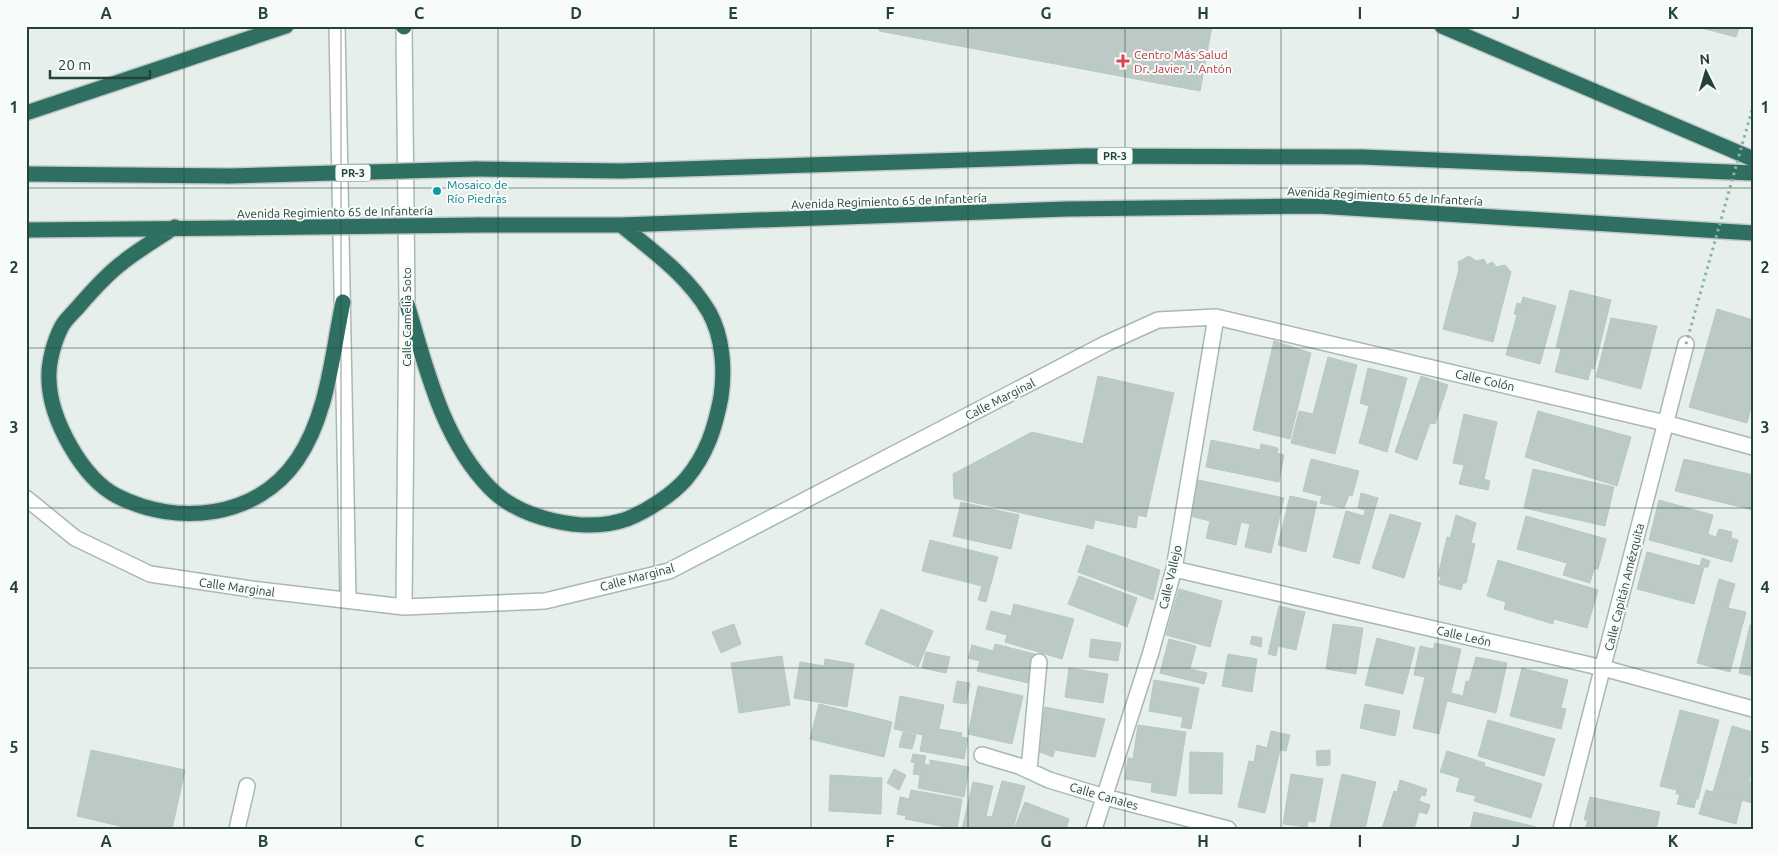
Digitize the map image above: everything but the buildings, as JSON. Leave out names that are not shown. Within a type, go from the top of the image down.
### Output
[{"type":"highway","points":[[26,113],[286,26]]},
{"type":"highway","points":[[1442,26],[1753,159]]},
{"type":"highway","name":"PR-3","points":[[26,174],[230,176],[476,169],[621,171],[1085,156],[1363,157],[1753,173]]},
{"type":"highway","name":"Avenida Regimiento 65 de Infantería","points":[[26,230],[175,227],[621,226],[1067,209],[1317,206],[1753,233]]},
{"type":"highway","points":[[406,304],[432,387],[454,438],[472,466],[490,488],[506,502],[533,516],[558,522],[603,523],[626,519],[647,509],[685,480],[700,460],[712,436],[720,404],[724,370],[715,328],[709,313],[667,262],[621,226]]},
{"type":"highway","points":[[175,227],[121,263],[92,292],[62,325],[50,358],[49,380],[51,398],[65,435],[86,470],[117,496],[167,512],[212,513],[262,495],[296,460],[311,434],[324,398],[343,302]]},
{"type":"street","points":[[338,26],[348,600]]},
{"type":"street","name":"Calle Camelia Soto","points":[[403,26],[406,304],[404,607]]},
{"type":"street","name":"Calle Marginal","points":[[26,498],[75,538],[150,574],[404,607],[546,600],[669,571],[1114,340],[1158,320],[1216,317]]},
{"type":"street","name":"Calle Colón","points":[[1216,317],[1665,423],[1753,447]]},
{"type":"street","name":"Calle Vallejo","points":[[1094,829],[1151,652],[1174,569],[1216,317]]},
{"type":"street","name":"Calle Capitán Amézquita","points":[[1561,829],[1686,344]]},
{"type":"street","name":"Calle León","points":[[1174,569],[1603,668],[1753,709]]},
{"type":"street","points":[[1029,770],[1038,662]]},
{"type":"street","name":"Calle Canales","points":[[982,755],[1029,770],[1049,780],[1105,797],[1228,829]]},
{"type":"street","points":[[237,829],[247,786]]},
{"type":"path","points":[[1686,344],[1753,106]]},
{"type":"place","name":"Centro Más Salud Dr. Javier J. Antón","points":[[1123,61]]},
{"type":"place","name":"Mosaico de Río Piedras","points":[[437,191]]}]
